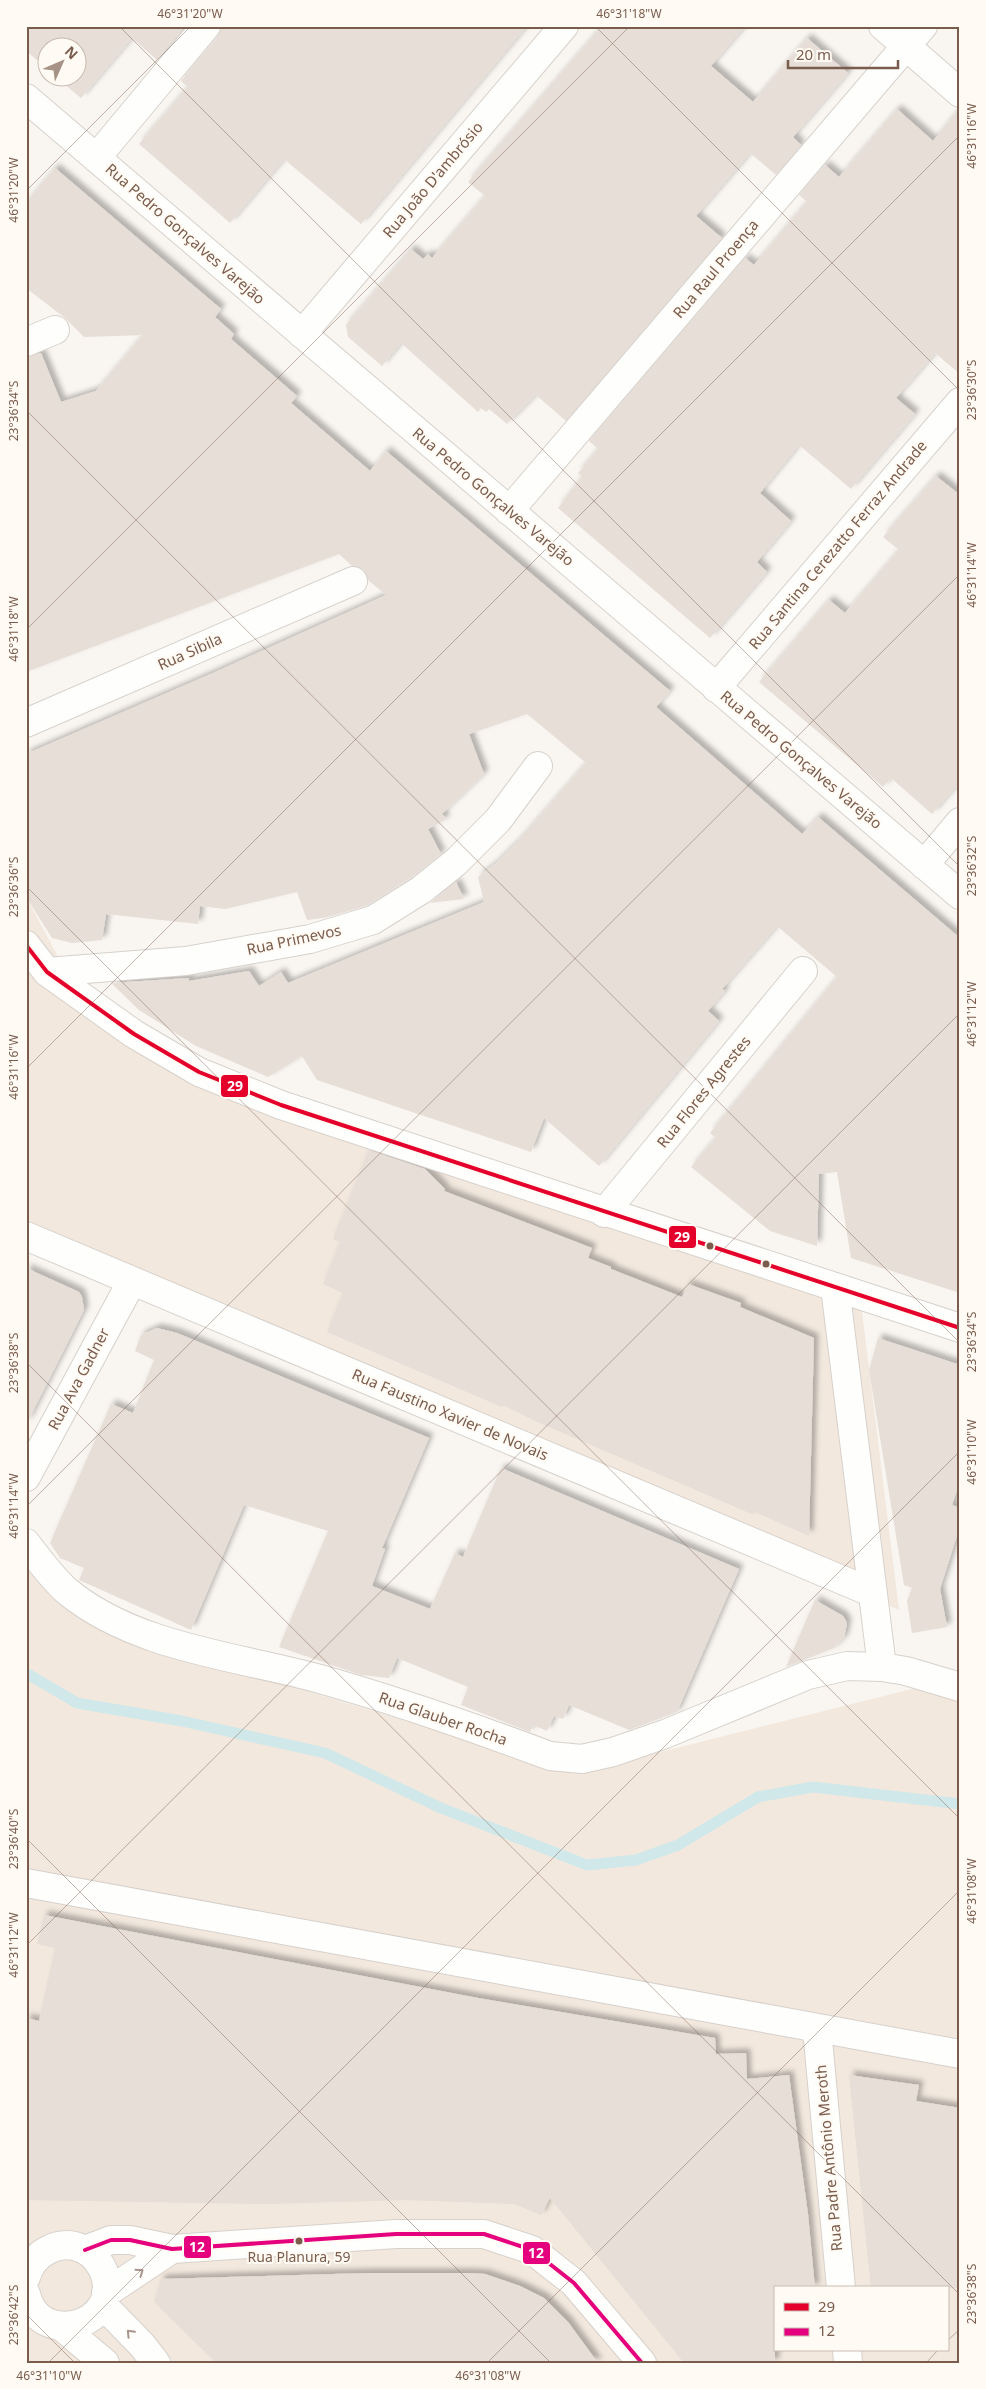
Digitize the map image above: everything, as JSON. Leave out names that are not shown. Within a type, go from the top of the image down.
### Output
[{"type":"street","points":[[96,158],[206,26]]},
{"type":"street","name":"Rua João D'ambrósio","points":[[302,334],[564,26]]},
{"type":"street","points":[[883,26],[914,36],[960,93]]},
{"type":"street","name":"Rua Raul Proença","points":[[509,511],[914,36]]},
{"type":"street","name":"Rua Pedro Gonçalves Varejão","points":[[26,98],[960,895]]},
{"type":"street","points":[[26,342],[55,330]]},
{"type":"street","name":"Rua Santina Cerezatto Ferraz Andrade","points":[[716,688],[960,402]]},
{"type":"street","name":"Rua Sibila","points":[[26,723],[353,581]]},
{"type":"street","name":"Rua Primevos","points":[[47,972],[186,961],[310,939],[373,920],[421,890],[456,862],[498,820],[538,766]]},
{"type":"street","points":[[924,865],[960,822]]},
{"type":"street","points":[[26,945],[47,972],[134,1034],[199,1072],[281,1105],[604,1213],[960,1328]]},
{"type":"street","name":"Rua Flores Agrestes","points":[[604,1213],[803,971]]},
{"type":"street","name":"Rua Faustino Xavier de Novais","points":[[26,1236],[873,1593]]},
{"type":"street","name":"Rua Ava Gadner","points":[[26,1477],[132,1281]]},
{"type":"street","points":[[835,1287],[882,1667]]},
{"type":"street","name":"Rua Glauber Rocha","points":[[26,1543],[68,1591],[93,1609],[134,1630],[170,1643],[266,1664],[322,1680],[550,1756],[582,1759],[613,1752],[665,1734],[808,1675],[847,1666],[882,1667],[906,1671],[960,1686]]},
{"type":"street","points":[[26,1883],[960,2054]]},
{"type":"street","name":"Rua Padre Antônio Meroth","points":[[817,2029],[841,2286]]},
{"type":"street","points":[[86,2250],[111,2240],[130,2240],[172,2249],[396,2234],[484,2234],[532,2250],[574,2283],[642,2363]]},
{"type":"street","points":[[26,2277],[29,2267],[38,2255],[39,2246],[64,2245],[86,2250],[97,2259],[103,2269],[107,2281],[104,2299],[156,2363]]},
{"type":"street","points":[[26,2296],[31,2308],[39,2317],[50,2324],[62,2327],[74,2326],[85,2322],[104,2299],[172,2249]]},
{"type":"street","points":[[62,2327],[105,2363]]},
{"type":"shaded area","points":[[26,897],[77,992],[230,1091],[861,1304],[899,1610],[26,1244]]},
{"type":"shaded area","points":[[26,1563],[78,1618],[158,1646],[577,1773],[928,1685],[960,1694],[960,2363],[26,2363]]},
{"type":"building","points":[[26,26],[185,26],[157,60],[132,38],[81,98],[69,88],[88,88],[88,38],[38,38],[38,61],[26,51]]},
{"type":"building","points":[[221,26],[527,26],[361,224],[284,159],[230,223],[139,144],[188,87],[181,81],[218,36]]},
{"type":"building","points":[[602,26],[745,26],[711,66],[753,102],[807,38],[848,73],[793,137],[801,145],[776,175],[750,153],[696,216],[722,238],[566,421],[536,395],[507,424],[489,409],[486,412],[481,408],[478,412],[401,343],[382,366],[348,337],[346,325],[411,249],[423,259],[428,254],[432,258],[485,196],[468,182]]},
{"type":"building","points":[[960,108],[960,374],[935,353],[896,398],[915,414],[851,489],[799,445],[760,493],[791,521],[757,562],[767,572],[710,638],[558,508],[582,477],[578,473],[598,449],[589,441],[745,258],[754,265],[807,202],[799,195],[825,165],[839,177],[897,109],[933,141]]},
{"type":"building","points":[[55,168],[221,309],[215,317],[234,334],[231,339],[297,396],[291,403],[370,471],[386,451],[670,691],[656,707],[802,834],[818,817],[960,938],[960,1293],[851,1258],[837,1172],[819,1174],[817,1246],[770,1231],[691,1167],[716,1138],[710,1133],[837,977],[777,926],[722,989],[725,991],[708,1011],[719,1021],[599,1166],[544,1118],[531,1152],[317,1080],[302,1056],[268,1077],[196,1046],[139,1010],[111,983],[189,978],[189,981],[249,971],[259,986],[281,972],[288,983],[484,902],[478,877],[495,864],[518,841],[586,763],[527,714],[469,734],[484,774],[442,814],[446,819],[428,829],[441,854],[412,877],[366,906],[328,917],[307,920],[297,892],[225,909],[200,906],[198,924],[106,914],[102,940],[72,943],[52,938],[26,897],[26,754],[386,595],[368,580],[363,569],[352,566],[339,554],[26,672],[26,357],[41,353],[61,402],[96,391],[143,335],[84,337],[65,318],[26,288],[26,203]]},
{"type":"building","points":[[936,476],[960,495],[960,782],[932,814],[891,778],[883,787],[759,682],[829,600],[845,613],[899,550],[883,537]]},
{"type":"building","points":[[456,882],[464,899],[429,903],[431,902]]},
{"type":"building","points":[[369,1150],[425,1169],[445,1189],[444,1191],[592,1248],[588,1258],[611,1267],[611,1269],[682,1297],[688,1284],[741,1303],[740,1307],[814,1338],[809,1536],[755,1512],[754,1515],[535,1421],[503,1405],[502,1407],[327,1332],[343,1293],[323,1284],[340,1242],[333,1239]]},
{"type":"building","points":[[26,1268],[79,1292],[82,1297],[84,1310],[26,1425]]},
{"type":"building","points":[[157,1328],[177,1333],[429,1438],[382,1548],[385,1549],[372,1586],[430,1609],[455,1553],[463,1557],[501,1468],[739,1569],[677,1712],[629,1730],[569,1705],[563,1719],[554,1716],[547,1731],[533,1725],[530,1732],[461,1705],[468,1687],[397,1658],[389,1678],[361,1675],[279,1647],[328,1531],[244,1505],[191,1630],[79,1580],[84,1568],[60,1558],[50,1543],[111,1404],[133,1413],[154,1360],[135,1351],[141,1335]]},
{"type":"building","points":[[878,1338],[960,1365],[960,1481],[952,1505],[960,1508],[960,1526],[940,1589],[947,1627],[912,1633],[907,1601],[912,1588],[904,1585],[869,1370]]},
{"type":"building","points":[[815,1600],[843,1616],[847,1623],[844,1638],[834,1648],[786,1667]]},
{"type":"building","points":[[44,1915],[478,1998],[715,2038],[716,2054],[746,2053],[747,2079],[789,2075],[808,2214],[815,2286],[774,2286],[775,2363],[684,2363],[550,2198],[541,2215],[514,2204],[406,2200],[267,2204],[26,2200],[26,2018],[39,2021],[55,1948],[37,1944]]},
{"type":"building","points":[[849,2075],[919,2085],[916,2101],[960,2108],[960,2288],[948,2288],[948,2286],[871,2286]]},
{"type":"building","points":[[368,2273],[485,2274],[520,2286],[544,2298],[568,2322],[598,2363],[216,2363],[154,2302],[161,2279]]},
{"type":"waterway","points":[[26,1673],[77,1703],[182,1721],[325,1753],[441,1808],[587,1865],[636,1860],[678,1845],[758,1797],[813,1787],[960,1804]]},
{"type":"transit line","name":"29","points":[[26,945],[47,972],[134,1034],[199,1072],[281,1105],[960,1328]]},
{"type":"transit line","name":"12","points":[[85,2250],[111,2240],[130,2240],[172,2249],[396,2234],[484,2234],[532,2250],[574,2283],[642,2363]]},
{"type":"place","name":"Rua Planura, 59","points":[[299,2241]]}]
